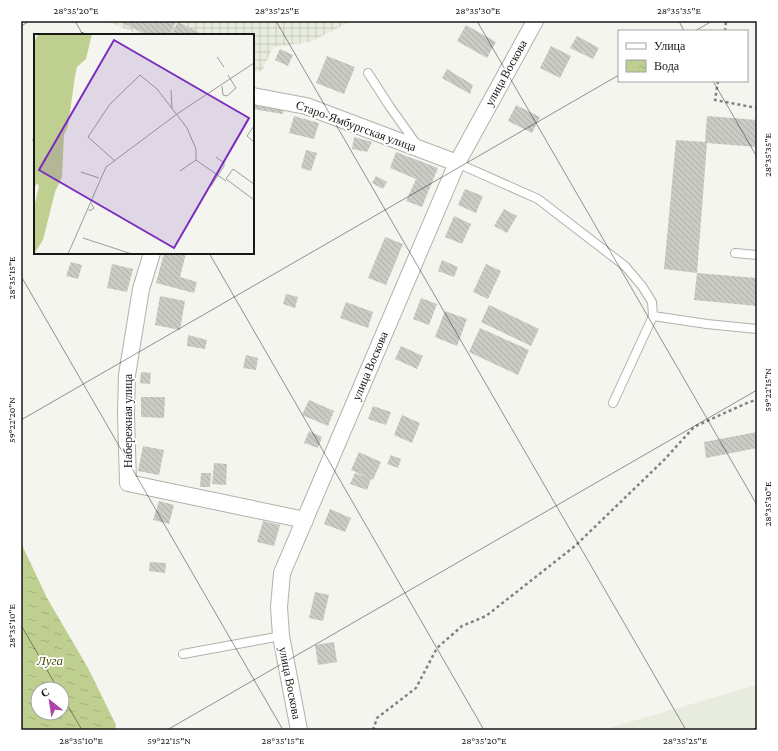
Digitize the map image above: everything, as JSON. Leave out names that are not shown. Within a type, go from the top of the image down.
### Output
[{"type":"street","name":"улица Воскова","points":[[299,730],[281,636],[279,607],[282,572],[457,163],[535,21]]},
{"type":"street","name":"Старо-Ямбургская улица","points":[[254,96],[306,106],[457,163]]},
{"type":"street","name":"Набережная улица","points":[[152,254],[142,289],[127,375],[126,414],[128,483],[305,520]]},
{"type":"lane","points":[[368,73],[420,149]]},
{"type":"lane","points":[[457,163],[538,199],[625,266],[642,286],[652,302],[653,316],[613,403]]},
{"type":"lane","points":[[735,254],[757,255]]},
{"type":"lane","points":[[653,316],[707,324],[757,329]]},
{"type":"lane","points":[[184,654],[281,636]]},
{"type":"path","points":[[718,82],[715,100],[757,108]]},
{"type":"path","points":[[373,730],[377,718],[416,688],[437,648],[462,626],[486,616],[576,546],[664,460],[694,428],[749,402],[757,400]]},
{"type":"shaded area","points":[[107,21],[352,21],[310,42],[273,47],[262,71],[254,72],[254,34],[137,34]]},
{"type":"shaded area","points":[[757,685],[757,730],[602,730]]},
{"type":"water","name":"Луга","points":[[21,543],[47,598],[88,668],[116,725],[115,730],[21,730]]},
{"type":"building","points":[[118,21],[176,21],[170,34],[146,34]]},
{"type":"building","points":[[178,22],[202,34],[172,34]]},
{"type":"building","points":[[466,25],[496,42],[487,58],[457,41]]},
{"type":"building","points":[[577,36],[599,48],[593,59],[570,48]]},
{"type":"building","points":[[551,46],[571,56],[560,78],[540,68]]},
{"type":"building","points":[[280,49],[293,55],[288,66],[275,60]]},
{"type":"building","points":[[327,56],[355,67],[344,94],[316,83]]},
{"type":"building","points":[[447,69],[473,85],[470,94],[442,78]]},
{"type":"building","points":[[254,100],[284,106],[283,114],[254,109]]},
{"type":"building","points":[[516,105],[540,117],[532,133],[508,121]]},
{"type":"building","points":[[294,116],[319,123],[314,139],[289,133]]},
{"type":"building","points":[[707,116],[757,120],[757,147],[707,143],[697,273],[664,269],[676,140],[705,142]]},
{"type":"building","points":[[34,131],[34,142],[32,141]]},
{"type":"building","points":[[354,137],[372,142],[367,152],[352,149]]},
{"type":"building","points":[[306,150],[317,153],[311,171],[301,168]]},
{"type":"building","points":[[396,152],[438,168],[422,207],[406,201],[416,179],[390,168]]},
{"type":"building","points":[[376,176],[387,182],[383,189],[372,183]]},
{"type":"building","points":[[465,189],[483,196],[476,213],[458,205]]},
{"type":"building","points":[[504,209],[517,216],[507,233],[494,226]]},
{"type":"building","points":[[454,216],[471,224],[462,244],[445,237]]},
{"type":"building","points":[[385,237],[403,244],[386,285],[368,278]]},
{"type":"building","points":[[164,254],[186,254],[180,277],[197,282],[194,293],[156,283]]},
{"type":"building","points":[[442,260],[458,267],[454,277],[438,271]]},
{"type":"building","points":[[71,262],[82,265],[78,279],[66,276]]},
{"type":"building","points":[[112,264],[133,269],[127,292],[107,288]]},
{"type":"building","points":[[486,264],[501,271],[488,299],[473,292]]},
{"type":"building","points":[[697,273],[757,278],[757,306],[694,300]]},
{"type":"building","points":[[286,294],[298,297],[295,308],[283,304]]},
{"type":"building","points":[[160,296],[185,301],[180,330],[155,325]]},
{"type":"building","points":[[421,298],[437,304],[429,325],[413,319]]},
{"type":"building","points":[[346,302],[373,312],[368,328],[340,318]]},
{"type":"building","points":[[489,305],[539,329],[531,346],[481,322]]},
{"type":"building","points":[[445,311],[467,319],[457,346],[435,337]]},
{"type":"building","points":[[480,328],[529,350],[518,375],[469,352]]},
{"type":"building","points":[[188,335],[207,340],[205,349],[187,346]]},
{"type":"building","points":[[401,346],[423,356],[417,369],[395,359]]},
{"type":"building","points":[[246,355],[258,358],[256,370],[243,368]]},
{"type":"building","points":[[141,372],[151,373],[150,384],[140,383]]},
{"type":"building","points":[[141,397],[165,397],[164,418],[141,417]]},
{"type":"building","points":[[309,400],[334,411],[328,426],[302,415]]},
{"type":"building","points":[[373,406],[391,412],[386,425],[368,419]]},
{"type":"building","points":[[402,415],[420,423],[412,443],[394,435]]},
{"type":"building","points":[[309,431],[322,437],[318,448],[304,443]]},
{"type":"building","points":[[757,432],[757,448],[706,458],[704,442]]},
{"type":"building","points":[[143,446],[164,450],[159,475],[138,471]]},
{"type":"building","points":[[359,452],[381,462],[373,480],[371,479],[367,490],[350,484],[355,473],[367,477],[351,470]]},
{"type":"building","points":[[391,455],[401,459],[398,468],[387,464]]},
{"type":"building","points":[[214,463],[227,464],[226,485],[212,484]]},
{"type":"building","points":[[201,473],[211,473],[210,487],[200,487]]},
{"type":"building","points":[[159,501],[174,505],[169,524],[153,520]]},
{"type":"building","points":[[330,509],[351,518],[345,532],[324,524]]},
{"type":"building","points":[[263,521],[280,525],[274,546],[257,542]]},
{"type":"building","points":[[150,562],[166,563],[165,573],[149,571]]},
{"type":"building","points":[[315,592],[329,595],[323,621],[309,618]]},
{"type":"building","points":[[334,642],[337,662],[318,665],[315,645]]}]
